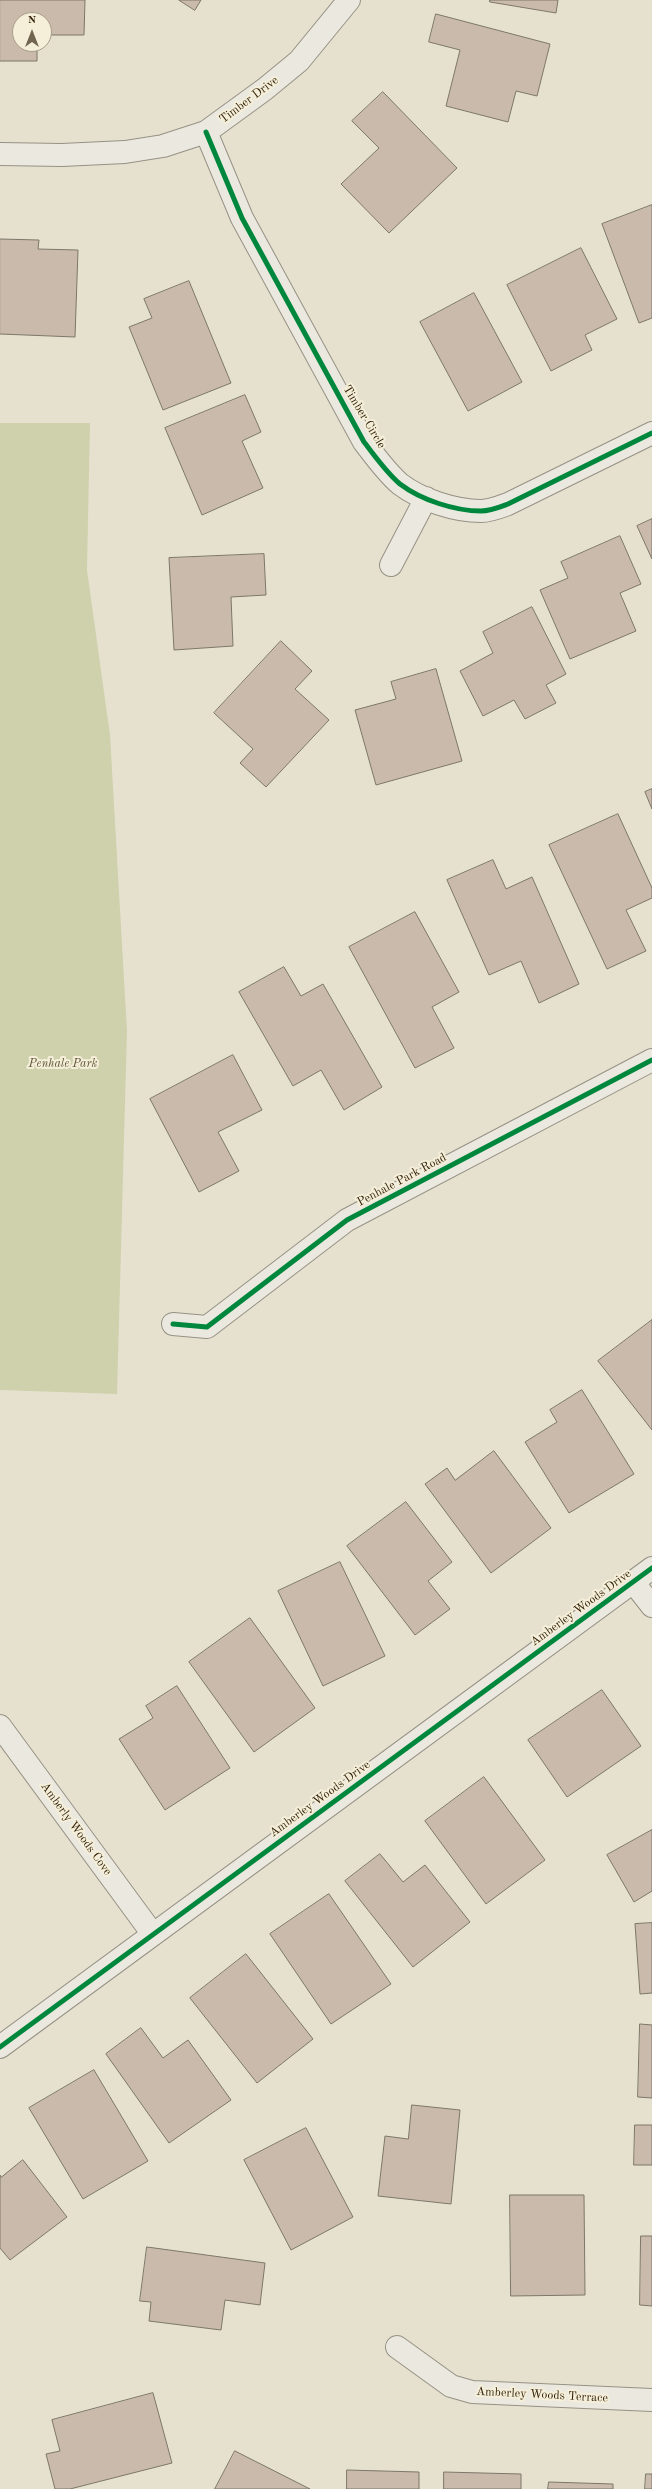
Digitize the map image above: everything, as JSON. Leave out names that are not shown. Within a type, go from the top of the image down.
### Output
[{"type":"street","name":"Timber Drive","points":[[0,154],[62,155],[125,152],[163,146],[206,132],[265,89],[299,60],[349,0]]},
{"type":"street","name":"Timber Circle","points":[[206,132],[242,218],[364,442],[383,466],[401,484],[426,498],[460,509],[483,511],[502,506],[652,434]]},
{"type":"street","points":[[391,565],[426,498]]},
{"type":"street","name":"Penhale Park Road","points":[[173,1324],[207,1327],[347,1220],[652,1060]]},
{"type":"street","name":"Amberley Woods Drive","points":[[0,2047],[152,1933],[634,1583],[652,1568]]},
{"type":"street","name":"Amberley Woods Drive","points":[[634,1583],[652,1606]]},
{"type":"street","name":"Amberly Woods Cove","points":[[0,1726],[152,1933]]},
{"type":"street","name":"Amberley Woods Terrace","points":[[397,2346],[450,2386],[472,2392],[652,2400]]},
{"type":"green space","name":"Penhale Park","points":[[0,423],[90,423],[87,570],[110,735],[127,1031],[117,1394],[0,1390]]},
{"type":"building","points":[[0,0],[85,0],[84,35],[52,35],[52,12],[12,12],[12,52],[37,52],[37,61],[0,61]]},
{"type":"building","points":[[179,0],[201,0],[195,10]]},
{"type":"building","points":[[490,0],[558,0],[556,13],[490,2]]},
{"type":"building","points":[[436,14],[550,44],[537,96],[516,91],[508,122],[446,106],[460,50],[429,42]]},
{"type":"building","points":[[383,92],[457,168],[389,233],[341,184],[379,148],[352,121]]},
{"type":"building","points":[[652,205],[652,318],[639,323],[602,224]]},
{"type":"building","points":[[0,239],[39,240],[38,249],[78,250],[75,337],[0,334]]},
{"type":"building","points":[[581,248],[617,319],[585,335],[592,350],[551,371],[507,285]]},
{"type":"building","points":[[189,281],[231,383],[163,410],[129,327],[152,318],[144,299]]},
{"type":"building","points":[[474,293],[522,382],[468,411],[420,322]]},
{"type":"building","points":[[245,395],[261,432],[242,441],[263,488],[202,515],[165,428]]},
{"type":"building","points":[[652,519],[652,559],[637,526]]},
{"type":"building","points":[[620,536],[641,584],[620,593],[636,631],[570,659],[540,590],[568,578],[561,562]]},
{"type":"building","points":[[264,554],[266,595],[231,597],[233,646],[174,650],[169,558]]},
{"type":"building","points":[[532,607],[566,674],[546,685],[556,703],[525,719],[514,700],[483,716],[460,671],[493,653],[483,632]]},
{"type":"building","points":[[281,641],[312,671],[295,689],[329,720],[266,787],[240,763],[253,749],[214,713]]},
{"type":"building","points":[[436,669],[462,761],[376,785],[355,710],[396,699],[391,682]]},
{"type":"building","points":[[652,789],[652,809],[645,792]]},
{"type":"building","points":[[618,814],[652,888],[652,898],[626,910],[646,951],[607,969],[549,845]]},
{"type":"building","points":[[493,860],[506,889],[532,877],[579,984],[539,1003],[521,961],[489,975],[447,880]]},
{"type":"building","points":[[415,912],[459,992],[432,1007],[454,1048],[415,1068],[349,947]]},
{"type":"building","points":[[284,967],[301,996],[323,984],[382,1087],[344,1110],[321,1070],[293,1086],[239,992]]},
{"type":"building","points":[[233,1055],[262,1110],[218,1132],[239,1171],[199,1192],[150,1099]]},
{"type":"building","points":[[652,1320],[652,1430],[598,1361]]},
{"type":"building","points":[[582,1390],[634,1474],[569,1513],[525,1442],[557,1422],[550,1410]]},
{"type":"building","points":[[494,1451],[551,1528],[491,1573],[425,1484],[447,1468],[455,1480]]},
{"type":"building","points":[[406,1502],[452,1562],[428,1581],[450,1609],[415,1635],[347,1546]]},
{"type":"building","points":[[340,1562],[385,1656],[323,1686],[278,1591]]},
{"type":"building","points":[[250,1618],[315,1708],[254,1752],[189,1662]]},
{"type":"building","points":[[177,1686],[230,1768],[165,1810],[119,1739],[153,1718],[146,1706]]},
{"type":"building","points":[[602,1690],[641,1746],[567,1797],[528,1740]]},
{"type":"building","points":[[484,1777],[545,1860],[486,1904],[425,1821]]},
{"type":"building","points":[[652,1830],[652,1891],[634,1902],[607,1855]]},
{"type":"building","points":[[380,1854],[403,1882],[425,1865],[470,1922],[413,1967],[345,1881]]},
{"type":"building","points":[[329,1894],[391,1984],[331,2024],[270,1934]]},
{"type":"building","points":[[652,1923],[652,1993],[640,1994],[635,1924]]},
{"type":"building","points":[[246,1954],[313,2039],[257,2083],[190,1998]]},
{"type":"building","points":[[640,2024],[652,2025],[652,2098],[638,2097]]},
{"type":"building","points":[[141,2028],[163,2058],[188,2040],[231,2100],[169,2143],[106,2054]]},
{"type":"building","points":[[94,2070],[148,2161],[83,2199],[29,2108]]},
{"type":"building","points":[[412,2105],[460,2110],[451,2204],[378,2196],[385,2136],[408,2139]]},
{"type":"building","points":[[635,2125],[652,2125],[652,2165],[634,2165]]},
{"type":"building","points":[[306,2128],[353,2217],[291,2250],[244,2160]]},
{"type":"building","points":[[23,2160],[67,2217],[10,2260],[0,2248],[0,2175],[1,2177]]},
{"type":"building","points":[[510,2195],[584,2195],[585,2295],[511,2296]]},
{"type":"building","points":[[641,2236],[652,2236],[652,2306],[640,2305]]},
{"type":"building","points":[[147,2247],[265,2263],[260,2305],[225,2300],[221,2330],[149,2321],[151,2302],[140,2301]]},
{"type":"building","points":[[153,2393],[172,2463],[70,2489],[55,2489],[46,2454],[60,2451],[52,2420]]},
{"type":"building","points":[[235,2451],[310,2489],[215,2489]]},
{"type":"building","points":[[347,2470],[419,2472],[419,2489],[347,2489]]},
{"type":"building","points":[[444,2472],[521,2474],[521,2489],[444,2489]]},
{"type":"building","points":[[646,2474],[652,2474],[652,2489],[645,2489]]},
{"type":"building","points":[[549,2482],[613,2484],[613,2489],[548,2489]]},
{"type":"cycle path","points":[[206,132],[242,218],[364,442],[390,474],[408,490],[428,500],[449,507],[481,511],[491,510],[508,504],[652,433]]},
{"type":"cycle path","points":[[173,1324],[207,1327],[347,1220],[652,1060]]},
{"type":"cycle path","points":[[0,2047],[652,1568]]}]
